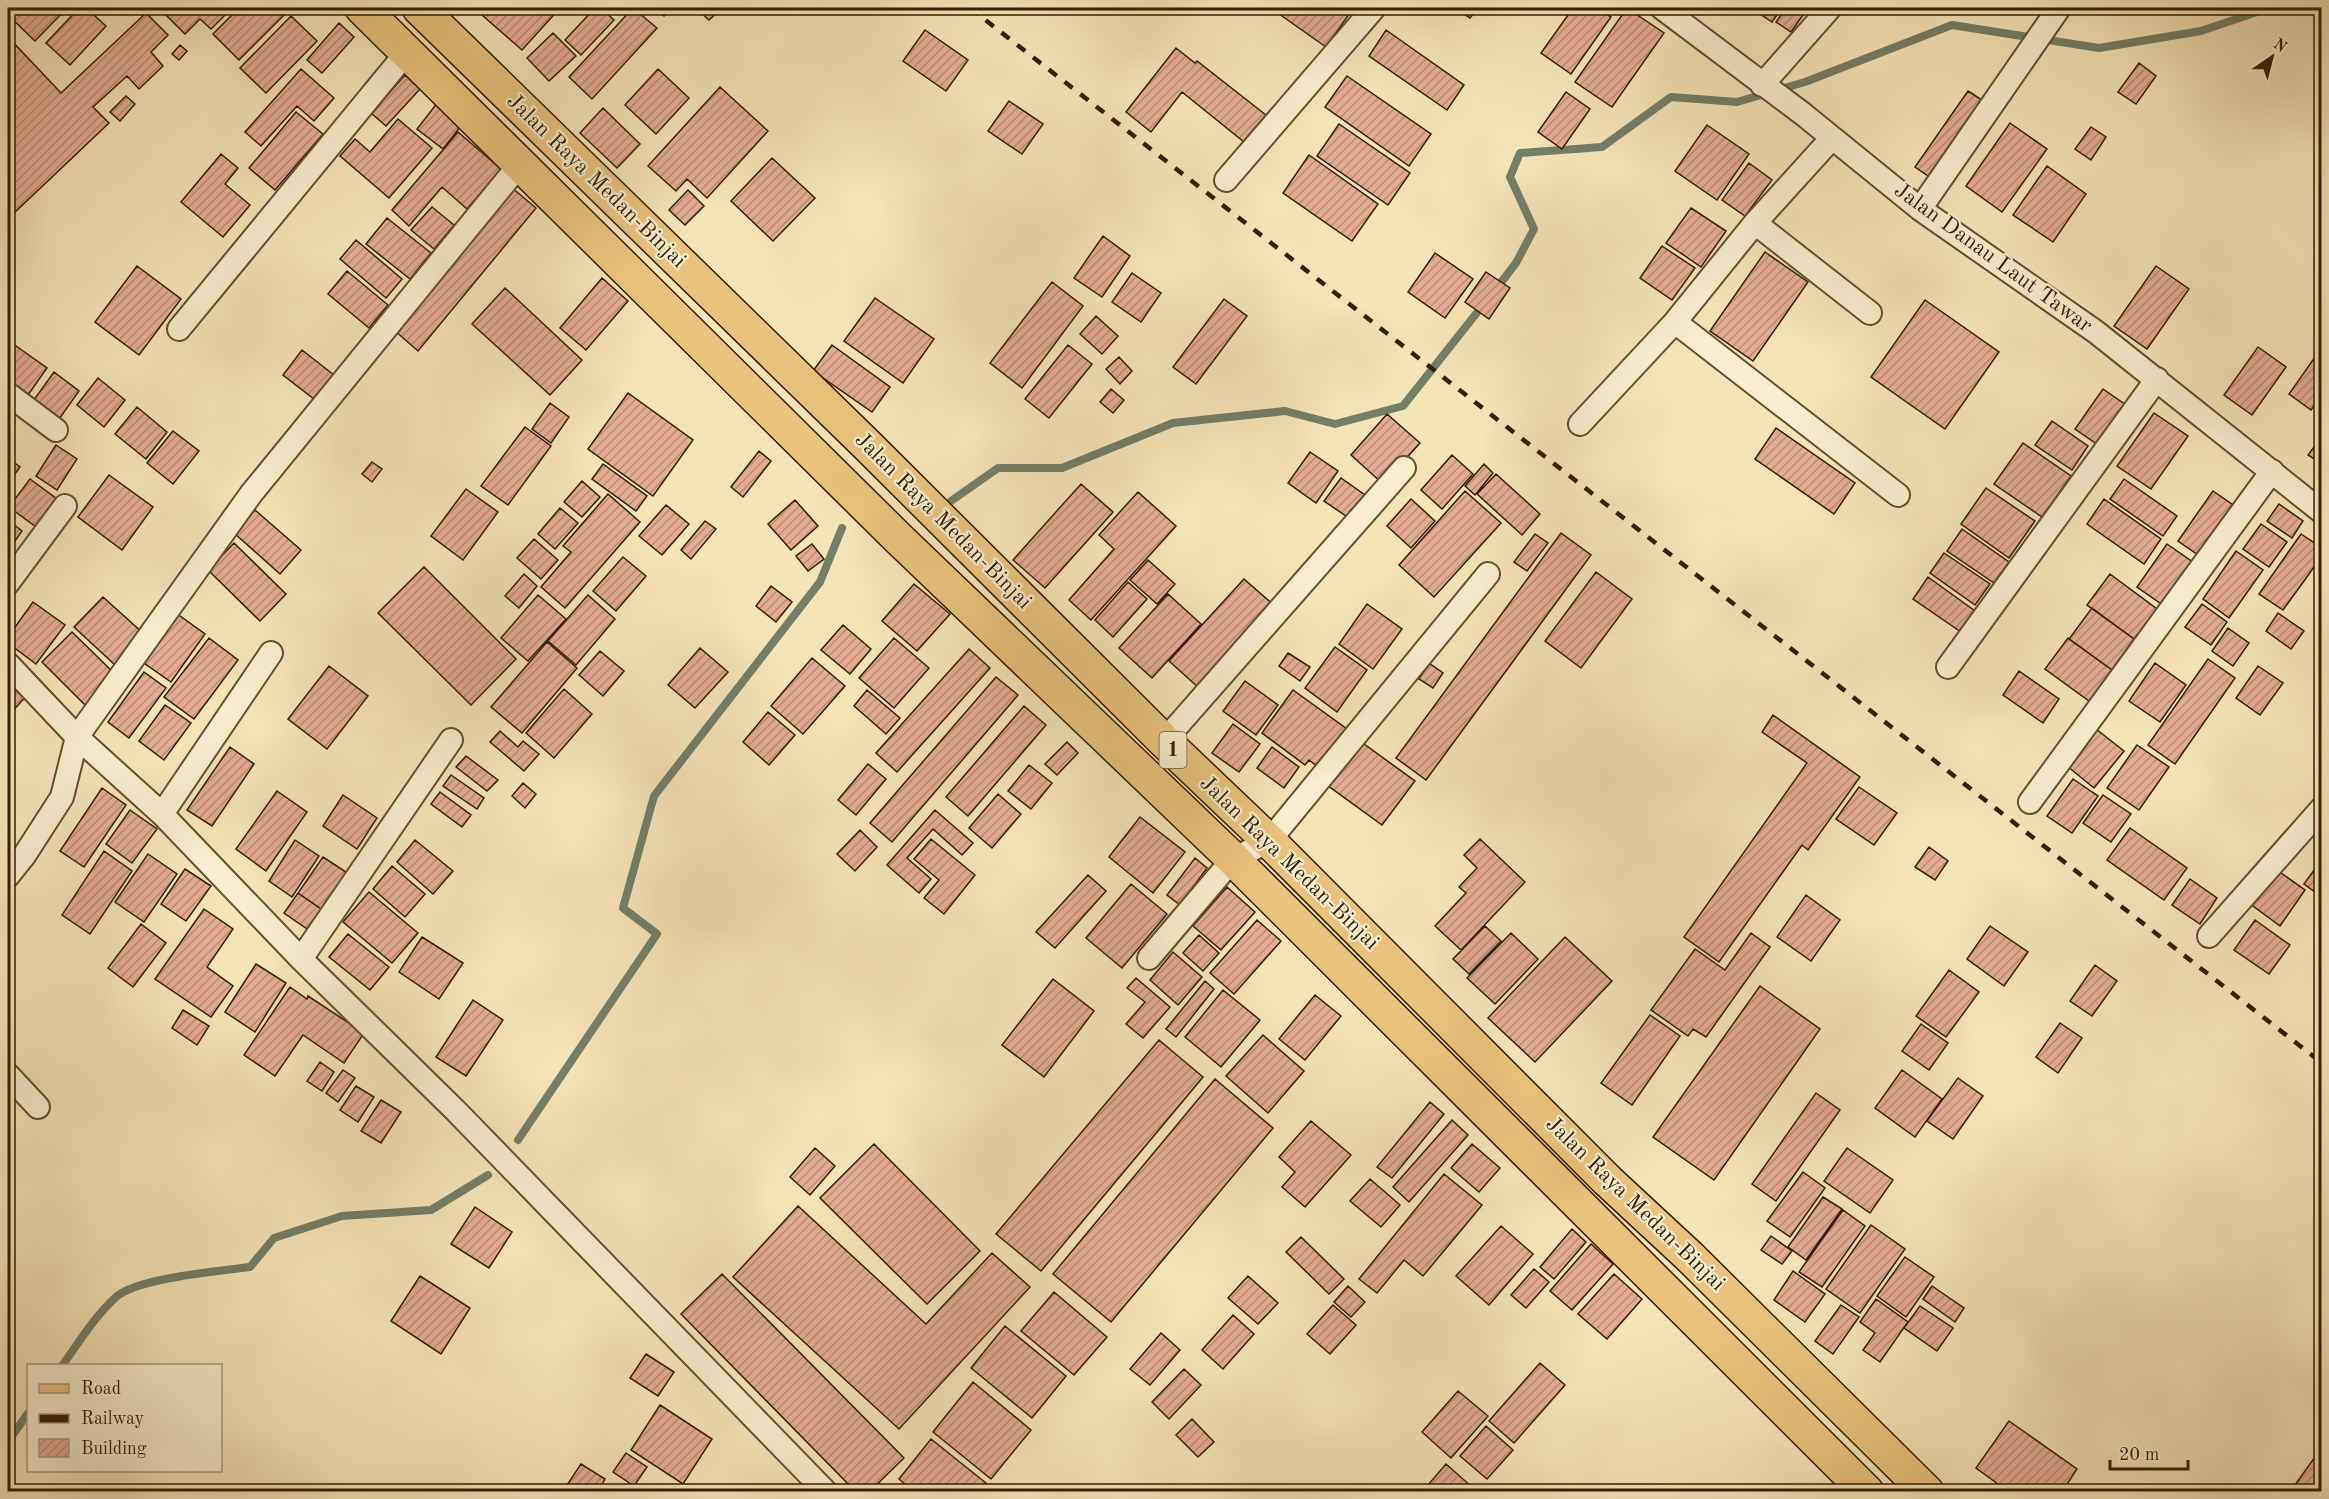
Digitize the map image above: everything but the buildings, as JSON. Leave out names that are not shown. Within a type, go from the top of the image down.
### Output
[{"type":"main road","name":"Jalan Raya Medan-Binjai","points":[[362,8],[898,538],[1233,859],[1867,1491]]},
{"type":"main road","name":"Jalan Raya Medan-Binjai","points":[[419,8],[868,446],[1164,741],[1269,841],[1607,1180],[1690,1257],[1927,1491]]},
{"type":"street","points":[[1226,180],[1374,8]]},
{"type":"street","name":"Jalan Danau Laut Tawar","points":[[1662,8],[1803,114],[1920,209],[2096,332],[2322,512]]},
{"type":"street","points":[[1766,88],[1830,8]]},
{"type":"street","points":[[1920,209],[2059,8]]},
{"type":"street","points":[[179,329],[407,52]]},
{"type":"street","points":[[1580,424],[1675,322],[1755,223],[1832,138]]},
{"type":"street","points":[[8,876],[24,856],[62,797],[77,737],[251,494],[520,164]]},
{"type":"street","points":[[1755,223],[1870,313]]},
{"type":"street","points":[[1675,322],[1898,495]]},
{"type":"street","points":[[1948,667],[2157,380]]},
{"type":"street","points":[[8,394],[56,430]]},
{"type":"street","points":[[1164,741],[1404,468]]},
{"type":"street","points":[[2030,802],[2272,471]]},
{"type":"street","points":[[8,583],[65,506]]},
{"type":"street","points":[[1149,958],[1233,859],[1269,841],[1488,574]]},
{"type":"street","points":[[162,814],[271,653]]},
{"type":"street","points":[[8,664],[77,737],[162,814],[301,960],[456,1111],[826,1491]]},
{"type":"street","points":[[301,960],[451,740]]},
{"type":"street","points":[[2209,936],[2322,808]]},
{"type":"street","points":[[8,1075],[38,1107]]},
{"type":"waterway","points":[[1496,289],[1516,263],[1534,229],[1510,177],[1520,153],[1602,147],[1671,97],[1737,102],[1805,82],[1952,25],[2099,48],[2201,31],[2269,8]]},
{"type":"waterway","points":[[951,501],[998,468],[1062,468],[1173,423],[1285,411],[1335,424],[1403,406],[1483,305]]},
{"type":"waterway","points":[[518,1140],[657,934],[623,908],[654,796],[820,582],[842,528]]},
{"type":"waterway","points":[[63,1364],[101,1312],[127,1290],[180,1276],[250,1267],[274,1238],[342,1216],[431,1210],[488,1175]]},
{"type":"waterway","points":[[8,1442],[27,1414]]},
{"type":"railway","points":[[970,8],[2322,1063]]}]
